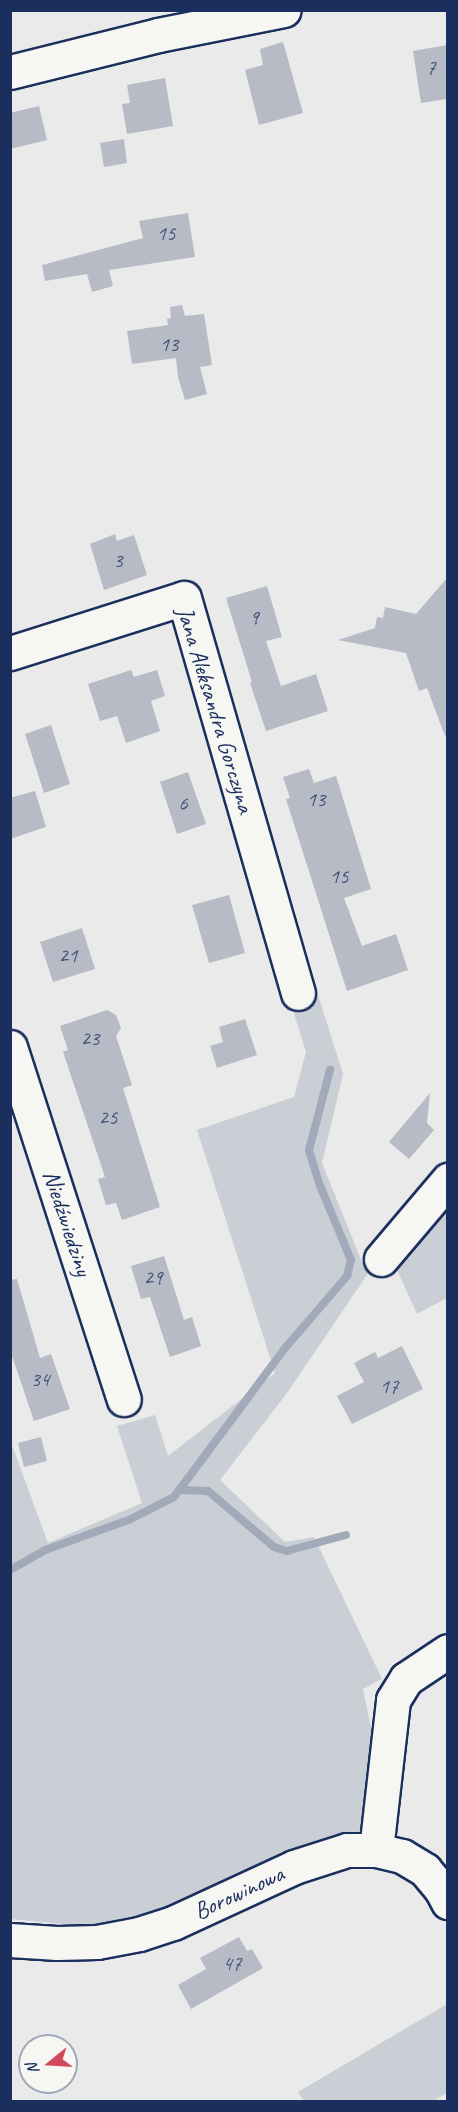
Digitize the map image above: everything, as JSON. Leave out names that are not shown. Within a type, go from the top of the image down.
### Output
[{"type":"street","points":[[10,72],[154,23],[284,10]]},
{"type":"street","name":"Jana Aleksandra Gorczyna","points":[[10,653],[184,598],[298,993]]},
{"type":"street","name":"Niedźwiedziny","points":[[10,1047],[124,1399]]},
{"type":"street","points":[[381,1259],[447,1180]]},
{"type":"street","points":[[376,1850],[393,1700],[406,1679],[447,1652]]},
{"type":"street","name":"Borowinowa","points":[[10,1940],[57,1943],[97,1942],[139,1934],[173,1923],[320,1857],[347,1850],[376,1850],[402,1856],[425,1870],[441,1889],[447,1902]]},
{"type":"shaded area","points":[[318,995],[343,1074],[322,1163],[362,1262],[369,1272],[287,1393],[220,1480],[285,1542],[314,1537],[382,1679],[363,1689],[377,1756],[375,1811],[361,1832],[176,1907],[105,1928],[11,1919],[10,1440],[48,1543],[142,1503],[117,1426],[155,1415],[168,1456],[275,1373],[197,1130],[294,1097],[306,1052],[291,1004]]},
{"type":"shaded area","points":[[447,1197],[447,1298],[417,1314],[393,1261]]},
{"type":"shaded area","points":[[447,2004],[447,2093],[433,2101],[304,2101],[298,2092]]},
{"type":"building","points":[[283,42],[303,113],[259,125],[245,70],[263,65],[260,49]]},
{"type":"building","points":[[447,45],[447,99],[421,103],[413,51]]},
{"type":"building","points":[[165,78],[173,126],[127,134],[122,104],[130,103],[127,85]]},
{"type":"building","points":[[39,106],[47,140],[10,149],[10,113]]},
{"type":"building","points":[[124,139],[127,163],[104,167],[100,143]]},
{"type":"building","points":[[188,213],[195,257],[109,270],[113,286],[92,292],[87,274],[45,281],[42,265],[143,238],[139,221]]},
{"type":"building","points":[[182,305],[185,316],[204,314],[212,365],[200,367],[207,394],[185,400],[178,377],[176,358],[132,364],[127,331],[168,325],[167,319],[171,318],[170,307]]},
{"type":"building","points":[[115,534],[117,541],[134,535],[147,575],[104,590],[90,544]]},
{"type":"building","points":[[447,578],[447,735],[445,736],[427,688],[419,691],[406,653],[338,640],[375,628],[377,617],[383,618],[385,607],[416,614]]},
{"type":"building","points":[[267,586],[282,637],[266,641],[281,686],[316,674],[328,711],[266,731],[226,598]]},
{"type":"building","points":[[131,670],[134,677],[157,670],[165,696],[151,701],[160,731],[126,743],[117,716],[100,721],[88,684]]},
{"type":"building","points":[[51,725],[70,784],[44,793],[25,734]]},
{"type":"building","points":[[309,769],[314,783],[336,776],[371,889],[344,898],[362,946],[396,934],[408,970],[347,991],[286,799],[290,798],[283,777]]},
{"type":"building","points":[[188,772],[206,824],[177,834],[160,782]]},
{"type":"building","points":[[35,791],[46,827],[10,839],[10,798]]},
{"type":"building","points":[[229,895],[245,953],[209,963],[192,905]]},
{"type":"building","points":[[82,928],[95,969],[53,982],[40,942]]},
{"type":"building","points":[[107,1010],[116,1015],[121,1028],[116,1036],[132,1085],[123,1088],[160,1207],[122,1220],[116,1203],[106,1205],[98,1179],[105,1177],[63,1052],[68,1050],[60,1026]]},
{"type":"building","points":[[245,1019],[257,1055],[217,1068],[210,1046],[223,1042],[219,1027]]},
{"type":"building","points":[[430,1093],[427,1123],[434,1130],[409,1159],[389,1142]]},
{"type":"building","points":[[164,1256],[184,1320],[192,1317],[201,1346],[170,1357],[150,1297],[141,1299],[131,1266]]},
{"type":"building","points":[[17,1279],[40,1358],[51,1354],[70,1409],[34,1421],[10,1350],[10,1280]]},
{"type":"building","points":[[402,1346],[423,1389],[352,1424],[337,1396],[364,1382],[354,1363],[375,1352],[378,1358]]},
{"type":"building","points":[[41,1437],[47,1461],[24,1467],[18,1443]]},
{"type":"building","points":[[239,1937],[247,1951],[252,1949],[263,1968],[191,2009],[178,1985],[206,1969],[200,1958]]},
{"type":"waterway","points":[[10,1570],[45,1550],[131,1519],[174,1497],[286,1347],[347,1276],[351,1260],[319,1183],[309,1150],[330,1070]]},
{"type":"waterway","points":[[179,1490],[208,1491],[274,1547],[287,1551],[346,1535]]}]
